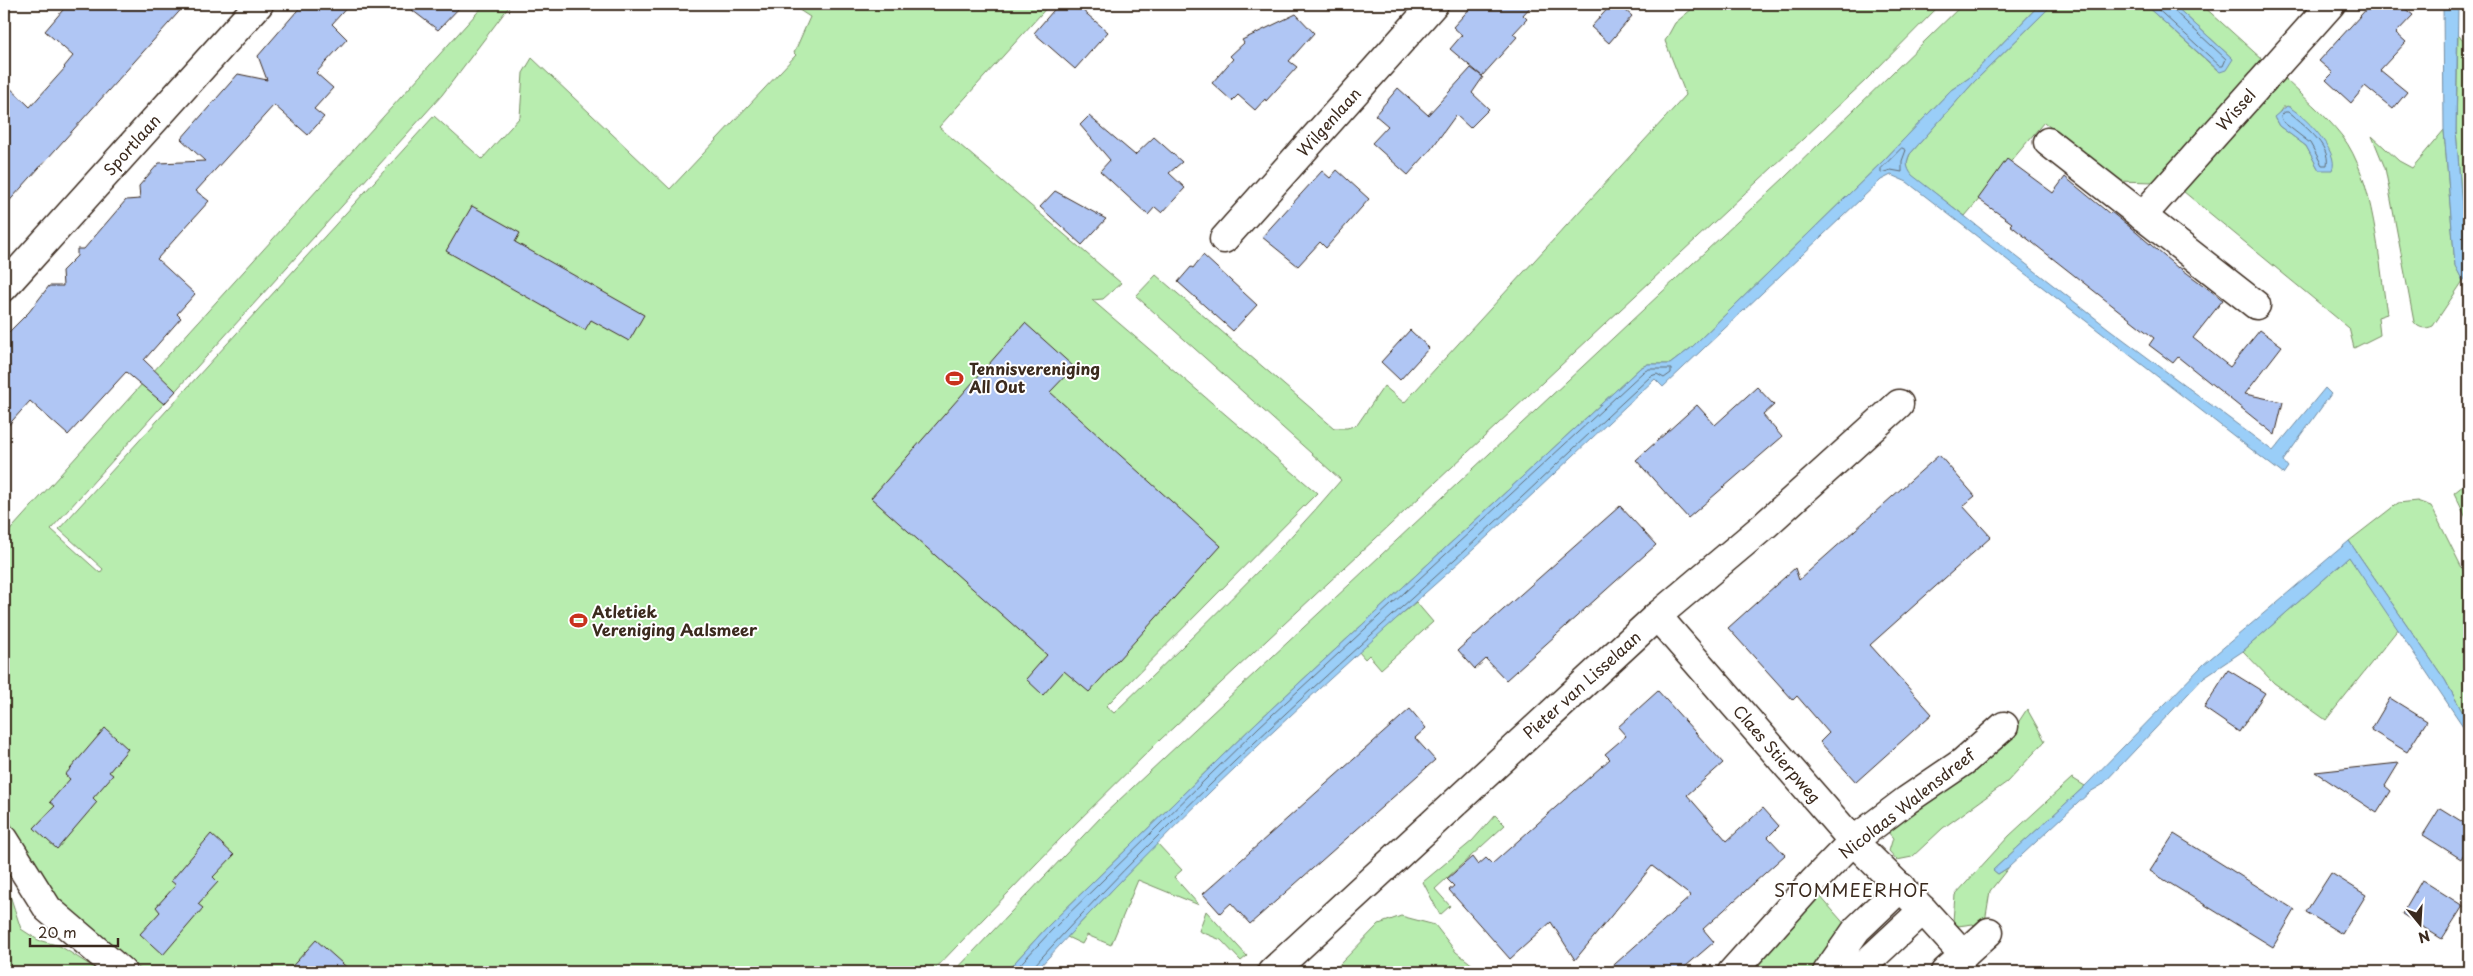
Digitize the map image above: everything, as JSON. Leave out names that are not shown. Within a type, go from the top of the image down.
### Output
[{"type":"street","name":"Sportlaan","points":[[4,287],[259,4]]},
{"type":"street","name":"Wilgenlaan","points":[[1224,239],[1434,4]]},
{"type":"street","name":"Wissel","points":[[2142,216],[2331,4]]},
{"type":"street","points":[[2048,142],[2256,306]]},
{"type":"street","name":"Pieter van Lisselaan","points":[[1272,972],[1657,616],[1764,526],[1899,404]]},
{"type":"street","name":"Claes Stierpweg","points":[[1657,616],[1853,841],[1923,910],[1955,964]]},
{"type":"street","name":"Nicolaas Walensdreef","points":[[1732,972],[1813,882],[1853,841],[1907,800],[1963,762],[2004,726]]},
{"type":"street","points":[[4,839],[48,909],[122,972]]},
{"type":"street","points":[[1828,972],[1857,929],[1901,888]]},
{"type":"street","points":[[1844,972],[1865,964],[1923,910]]},
{"type":"street","points":[[1955,964],[1989,932]]},
{"type":"green space","points":[[485,4],[511,4],[442,95],[51,529],[100,573],[103,569],[59,529],[434,116],[482,159],[520,117],[523,73],[532,58],[670,189],[796,55],[794,53],[810,17],[790,4],[1050,4],[939,127],[1121,283],[1103,299],[1092,300],[1317,493],[1106,706],[1114,713],[1259,570],[1341,480],[1136,296],[1156,275],[1334,428],[1347,428],[1357,425],[1384,386],[1404,403],[1686,95],[1665,41],[1675,23],[1698,4],[1941,4],[1865,81],[1160,740],[1062,837],[932,972],[144,972],[112,946],[57,920],[4,809],[4,537]]},
{"type":"green space","points":[[1963,4],[2040,4],[1969,78],[1951,90],[1884,160],[1691,348],[1670,364],[1648,364],[1640,368],[1256,723],[1047,927],[1006,972],[954,972],[1101,817],[1784,178]]},
{"type":"green space","points":[[2053,4],[2144,4],[2217,70],[2233,59],[2173,4],[2201,4],[2264,61],[2155,182],[2114,181],[2044,122],[1965,216],[1911,175],[1907,165],[1910,154],[1974,82]]},
{"type":"green space","points":[[2458,35],[2469,45],[2469,266],[2466,260],[2456,130]]},
{"type":"green space","points":[[2282,76],[2321,112],[2342,136],[2353,153],[2361,174],[2374,221],[2387,314],[2378,317],[2380,335],[2354,348],[2349,328],[2178,187]],"holes":[[[2283,107],[2290,107],[2318,134],[2318,168],[2306,146],[2279,126],[2275,119]]]},
{"type":"green space","points":[[2444,130],[2455,265],[2463,281],[2433,326],[2423,328],[2414,322],[2385,168],[2372,136],[2399,161],[2412,168]]},
{"type":"green space","points":[[2469,481],[2469,524],[2454,493]]},
{"type":"green space","points":[[2417,501],[2431,506],[2469,582],[2469,724],[2445,680],[2349,541],[2398,503]]},
{"type":"green space","points":[[2349,557],[2399,628],[2326,720],[2274,683],[2243,651]]},
{"type":"green space","points":[[1416,602],[1433,622],[1381,669],[1369,655],[1365,659],[1358,651]]},
{"type":"green space","points":[[2027,709],[2045,741],[2007,782],[1943,828],[1912,857],[1897,860],[1889,851],[1893,838],[1887,831],[2006,741]]},
{"type":"green space","points":[[2072,778],[2085,786],[1993,870],[1998,874],[2009,867],[1990,891],[1985,922],[1978,929],[1973,924],[1958,926],[1953,921],[1955,895],[2009,836]]},
{"type":"green space","points":[[1495,815],[1505,825],[1435,889],[1450,906],[1440,915],[1423,882],[1472,841]]},
{"type":"green space","points":[[1157,843],[1182,870],[1174,877],[1199,905],[1138,880],[1111,945],[1087,935],[1082,944],[1067,937]]},
{"type":"green space","points":[[4,877],[21,929],[38,940],[60,946],[101,972],[4,972]]},
{"type":"green space","points":[[1819,895],[1848,928],[1810,972],[1746,972]]},
{"type":"green space","points":[[1206,911],[1247,956],[1241,961],[1221,940],[1199,931]]},
{"type":"green space","points":[[1401,916],[1435,925],[1456,952],[1482,972],[1329,972],[1339,965],[1379,924]]},
{"type":"water","points":[[2040,4],[2053,4],[1974,82],[1910,154],[1907,162],[1912,175],[2108,328],[2273,451],[2325,388],[2331,394],[2283,461],[2288,467],[2283,474],[1907,182],[1891,175],[1881,180],[1663,387],[1655,379],[1476,547],[1317,691],[1173,828],[1035,972],[1006,972],[1047,927],[1256,723],[1640,368],[1648,364],[1670,364],[1691,348],[1884,160],[1951,90],[1969,78]]},
{"type":"water","points":[[2144,4],[2173,4],[2233,59],[2226,70],[2220,72]]},
{"type":"water","points":[[2443,4],[2458,4],[2456,130],[2466,260],[2469,266],[2469,274],[2463,281],[2455,266],[2444,130]]},
{"type":"water","points":[[2287,106],[2302,116],[2326,144],[2331,153],[2332,170],[2319,170],[2306,146],[2279,126],[2274,117]]},
{"type":"water","points":[[2349,541],[2445,680],[2469,724],[2469,735],[2349,557],[2243,651],[2204,677],[2102,785],[2090,792],[2009,867],[1998,874],[1993,870],[2085,786],[2204,664]]},
{"type":"building","points":[[68,4],[186,4],[4,207],[4,82],[30,107],[65,68],[73,56],[45,31]]},
{"type":"building","points":[[303,4],[350,4],[332,24],[347,39],[316,73],[333,88],[314,109],[324,117],[308,135],[274,105],[196,191],[209,201],[157,259],[195,294],[177,314],[181,318],[144,360],[176,391],[164,404],[126,372],[68,435],[30,401],[4,430],[4,337],[29,312],[49,286],[63,286],[62,271],[77,256],[77,249],[84,249],[126,200],[140,199],[139,186],[159,163],[205,161],[181,139],[238,74],[267,80],[258,56]]},
{"type":"building","points":[[404,4],[463,4],[438,30]]},
{"type":"building","points":[[1059,4],[1075,4],[1108,32],[1075,69],[1034,33]]},
{"type":"building","points":[[1474,4],[1533,4],[1523,15],[1527,19],[1513,34],[1517,37],[1482,76],[1450,49],[1462,35],[1453,27]]},
{"type":"building","points":[[1612,4],[1618,4],[1632,16],[1609,43],[1591,27]]},
{"type":"building","points":[[2371,4],[2399,4],[2413,15],[2396,33],[2406,42],[2380,70],[2407,92],[2393,109],[2365,86],[2351,103],[2326,80],[2333,73],[2319,61]]},
{"type":"building","points":[[1296,14],[1314,33],[1289,61],[1297,67],[1266,101],[1265,99],[1255,110],[1238,95],[1232,101],[1212,83],[1233,59],[1230,56],[1244,43],[1242,40]]},
{"type":"building","points":[[1471,68],[1483,77],[1472,93],[1489,109],[1470,128],[1456,115],[1432,148],[1408,175],[1372,143],[1388,126],[1375,115],[1398,88],[1428,115]]},
{"type":"building","points":[[1089,116],[1135,155],[1154,137],[1182,162],[1169,173],[1185,188],[1162,213],[1155,207],[1148,215],[1100,171],[1110,160],[1080,125]]},
{"type":"building","points":[[2007,159],[2053,193],[2065,177],[2110,214],[2111,212],[2130,227],[2178,268],[2223,300],[2193,338],[2230,367],[2260,330],[2282,346],[2245,394],[2283,402],[2275,435],[2178,357],[2173,363],[2149,345],[2154,338],[2010,225],[2012,223],[1978,199]]},
{"type":"building","points":[[1337,170],[1369,199],[1326,248],[1320,242],[1298,266],[1262,237],[1322,171],[1330,178]]},
{"type":"building","points":[[1055,191],[1106,219],[1082,245],[1040,207]]},
{"type":"building","points":[[472,206],[520,233],[515,242],[644,315],[629,341],[591,320],[585,330],[446,251]]},
{"type":"building","points":[[1203,255],[1257,305],[1233,331],[1178,282]]},
{"type":"building","points":[[1025,323],[1074,367],[1050,392],[1221,546],[1089,692],[1064,671],[1043,695],[1026,679],[1047,655],[871,498]]},
{"type":"building","points":[[1410,330],[1429,348],[1400,380],[1381,362]]},
{"type":"building","points":[[1757,387],[1774,405],[1763,415],[1782,437],[1688,518],[1636,460],[1697,405],[1715,425]]},
{"type":"building","points":[[1939,455],[1975,496],[1963,506],[1991,537],[1870,645],[1932,714],[1856,782],[1820,742],[1829,733],[1797,696],[1793,700],[1728,628],[1795,568],[1799,580]]},
{"type":"building","points":[[1620,506],[1656,545],[1506,680],[1486,659],[1475,669],[1458,650]]},
{"type":"building","points":[[2228,670],[2265,693],[2239,732],[2204,708]]},
{"type":"building","points":[[1658,691],[1723,763],[1687,795],[1727,841],[1763,808],[1779,826],[1768,837],[1785,855],[1703,929],[1714,942],[1679,972],[1606,972],[1691,896],[1652,866],[1575,960],[1551,922],[1510,959],[1449,890],[1454,886],[1447,879],[1472,857],[1478,865],[1486,858],[1492,864],[1610,759],[1605,754],[1626,736],[1618,727]]},
{"type":"building","points":[[2390,698],[2427,721],[2407,752],[2371,730]]},
{"type":"building","points":[[1410,709],[1426,728],[1415,738],[1435,760],[1250,924],[1231,903],[1220,913],[1203,894]]},
{"type":"building","points":[[105,728],[128,749],[109,772],[113,775],[93,798],[97,802],[57,849],[34,828],[55,806],[50,802],[70,779],[65,775]]},
{"type":"building","points":[[2399,763],[2385,786],[2391,791],[2377,813],[2315,772]]},
{"type":"building","points":[[2440,808],[2469,826],[2469,845],[2461,859],[2423,835]]},
{"type":"building","points":[[211,834],[234,855],[213,877],[218,882],[198,904],[203,908],[163,955],[140,934],[160,912],[156,907],[176,885],[171,881]]},
{"type":"building","points":[[2174,834],[2295,910],[2273,947],[2150,871]]},
{"type":"building","points":[[2331,873],[2366,895],[2342,934],[2306,912]]},
{"type":"building","points":[[2422,880],[2463,906],[2442,939],[2402,914]]},
{"type":"building","points":[[316,940],[352,972],[287,972]]},
{"type":"place","name":"Tennisvereniging All Out","points":[[955,378]]},
{"type":"place","name":"Atletiek Vereniging Aalsmeer","points":[[578,621]]},
{"type":"district","name":"STOMMEERHOF","points":[[1852,891]]}]
